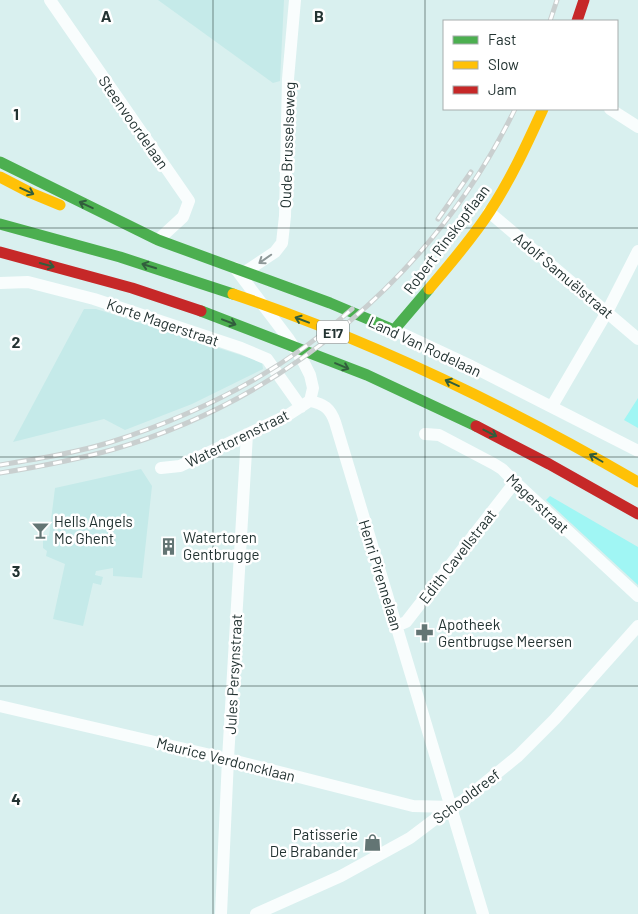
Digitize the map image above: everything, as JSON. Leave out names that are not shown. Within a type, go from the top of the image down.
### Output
[{"type":"main road","points":[[578,20],[584,0]]},
{"type":"main road","name":"Robert Rinskopflaan","points":[[394,330],[489,212],[514,172],[543,110]]},
{"type":"main road","name":"Land Van Rodelaan","points":[[0,162],[50,188],[123,221],[154,238],[330,303],[394,330]]},
{"type":"main road","name":"Land Van Rodelaan","points":[[0,177],[31,193],[108,226],[125,232],[154,238]]},
{"type":"main road","name":"E17","points":[[0,224],[104,252],[179,275],[343,336],[469,391],[578,447],[638,482]]},
{"type":"main road","name":"E17","points":[[0,252],[100,279],[209,314],[333,361],[457,416],[565,472],[638,514]]},
{"type":"street","name":"Steenvoordelaan","points":[[50,0],[189,201],[183,217],[154,238]]},
{"type":"street","name":"Oude Brusselseweg","points":[[240,270],[275,252],[282,243],[285,216],[288,79],[295,0]]},
{"type":"street","points":[[612,110],[638,127]]},
{"type":"street","name":"Adolf Samuëlstraat","points":[[489,212],[638,339]]},
{"type":"street","points":[[552,406],[607,312],[638,251]]},
{"type":"street","points":[[240,270],[288,338],[310,375],[313,388],[305,404]]},
{"type":"street","name":"Korte Magerstraat","points":[[0,283],[28,282],[94,299],[241,348],[267,360],[305,404]]},
{"type":"street","name":"Land Van Rodelaan","points":[[394,330],[552,406],[638,451]]},
{"type":"street","name":"Henri Pirennelaan","points":[[305,404],[321,403],[332,414],[483,914]]},
{"type":"street","name":"Watertorenstraat","points":[[161,468],[180,466],[288,415],[305,404]]},
{"type":"street","name":"Jules Persynstraat","points":[[221,914],[247,434]]},
{"type":"street","name":"Magerstraat","points":[[425,434],[439,435],[502,469],[638,596]]},
{"type":"street","name":"Edith Cavellstraat","points":[[396,626],[406,622],[515,482]]},
{"type":"street","name":"Schooldreef","points":[[256,914],[341,876],[410,838],[451,806],[464,800],[518,756],[555,719],[638,626]]},
{"type":"street","name":"Maurice Verdoncklaan","points":[[0,706],[228,759],[413,806],[451,806]]},
{"type":"shaded area","points":[[158,0],[284,0],[280,81],[273,83]]},
{"type":"shaded area","points":[[84,309],[96,309],[262,362],[263,369],[192,404],[125,430],[104,419],[13,442]]},
{"type":"shaded area","points":[[638,398],[638,428],[624,420]]},
{"type":"shaded area","points":[[141,469],[152,486],[142,578],[113,576],[113,568],[96,571],[95,575],[103,577],[101,585],[93,583],[83,626],[53,619],[65,564],[46,556],[47,551],[43,548],[43,539],[49,536],[55,488]]},
{"type":"shaded area","points":[[550,496],[638,547],[638,585],[546,500]]},
{"type":"railway","points":[[550,20],[557,0]]},
{"type":"railway","points":[[0,473],[97,454],[175,428],[237,399],[295,363],[349,322],[399,275],[443,224],[482,168],[514,110]]},
{"type":"railway","points":[[438,219],[471,172]]},
{"type":"railway","points":[[0,465],[56,455],[111,442],[144,431],[208,404],[269,371],[298,352],[352,309]]},
{"type":"traffic: fast","points":[[0,162],[158,240],[330,303],[394,330],[429,289]]},
{"type":"traffic: fast","points":[[0,224],[120,257],[233,294]]},
{"type":"traffic: fast","points":[[201,311],[367,375],[476,426]]},
{"type":"traffic: slow","points":[[429,289],[468,241],[498,199],[543,110]]},
{"type":"traffic: slow","points":[[0,177],[60,205]]},
{"type":"traffic: slow","points":[[233,294],[338,333],[440,378],[491,402],[638,482]]},
{"type":"traffic: jam","points":[[577,20],[584,0]]},
{"type":"traffic: jam","points":[[0,252],[132,288],[201,311]]},
{"type":"traffic: jam","points":[[476,426],[638,514]]},
{"type":"place","name":"Hells Angels Mc Ghent","points":[[40,530]]},
{"type":"place","name":"Watertoren Gentbrugge","points":[[169,546]]},
{"type":"place","name":"Apotheek Gentbrugse Meersen","points":[[424,633]]},
{"type":"place","name":"Patisserie De Brabander","points":[[372,843]]}]
